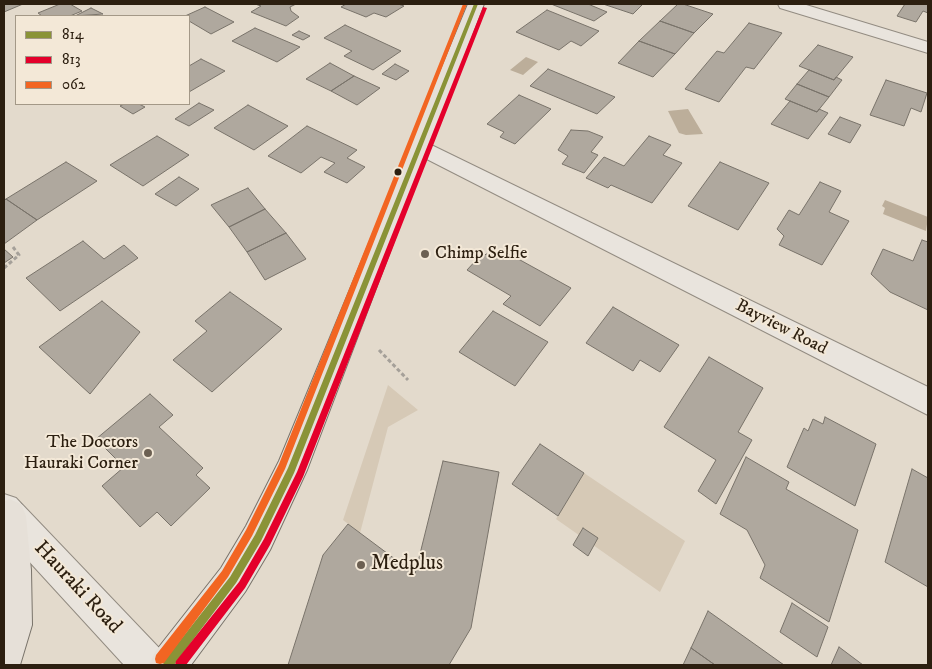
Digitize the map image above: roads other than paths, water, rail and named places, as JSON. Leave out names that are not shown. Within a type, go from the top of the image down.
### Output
[{"type":"main road","points":[[168,665],[233,580],[258,538],[292,470],[418,146],[476,4]]},
{"type":"main road","points":[[4,658],[14,626],[13,570],[7,513]]},
{"type":"street","points":[[786,4],[928,48]]},
{"type":"street","name":"Bayview Road","points":[[418,146],[928,402]]},
{"type":"street","name":"Hauraki Road","points":[[7,513],[150,665]]},
{"type":"place","name":"Chimp Selfie","points":[[425,254]]},
{"type":"place","name":"The Doctors Hauraki Corner","points":[[148,453]]},
{"type":"place","name":"Medplus","points":[[361,565]]}]
